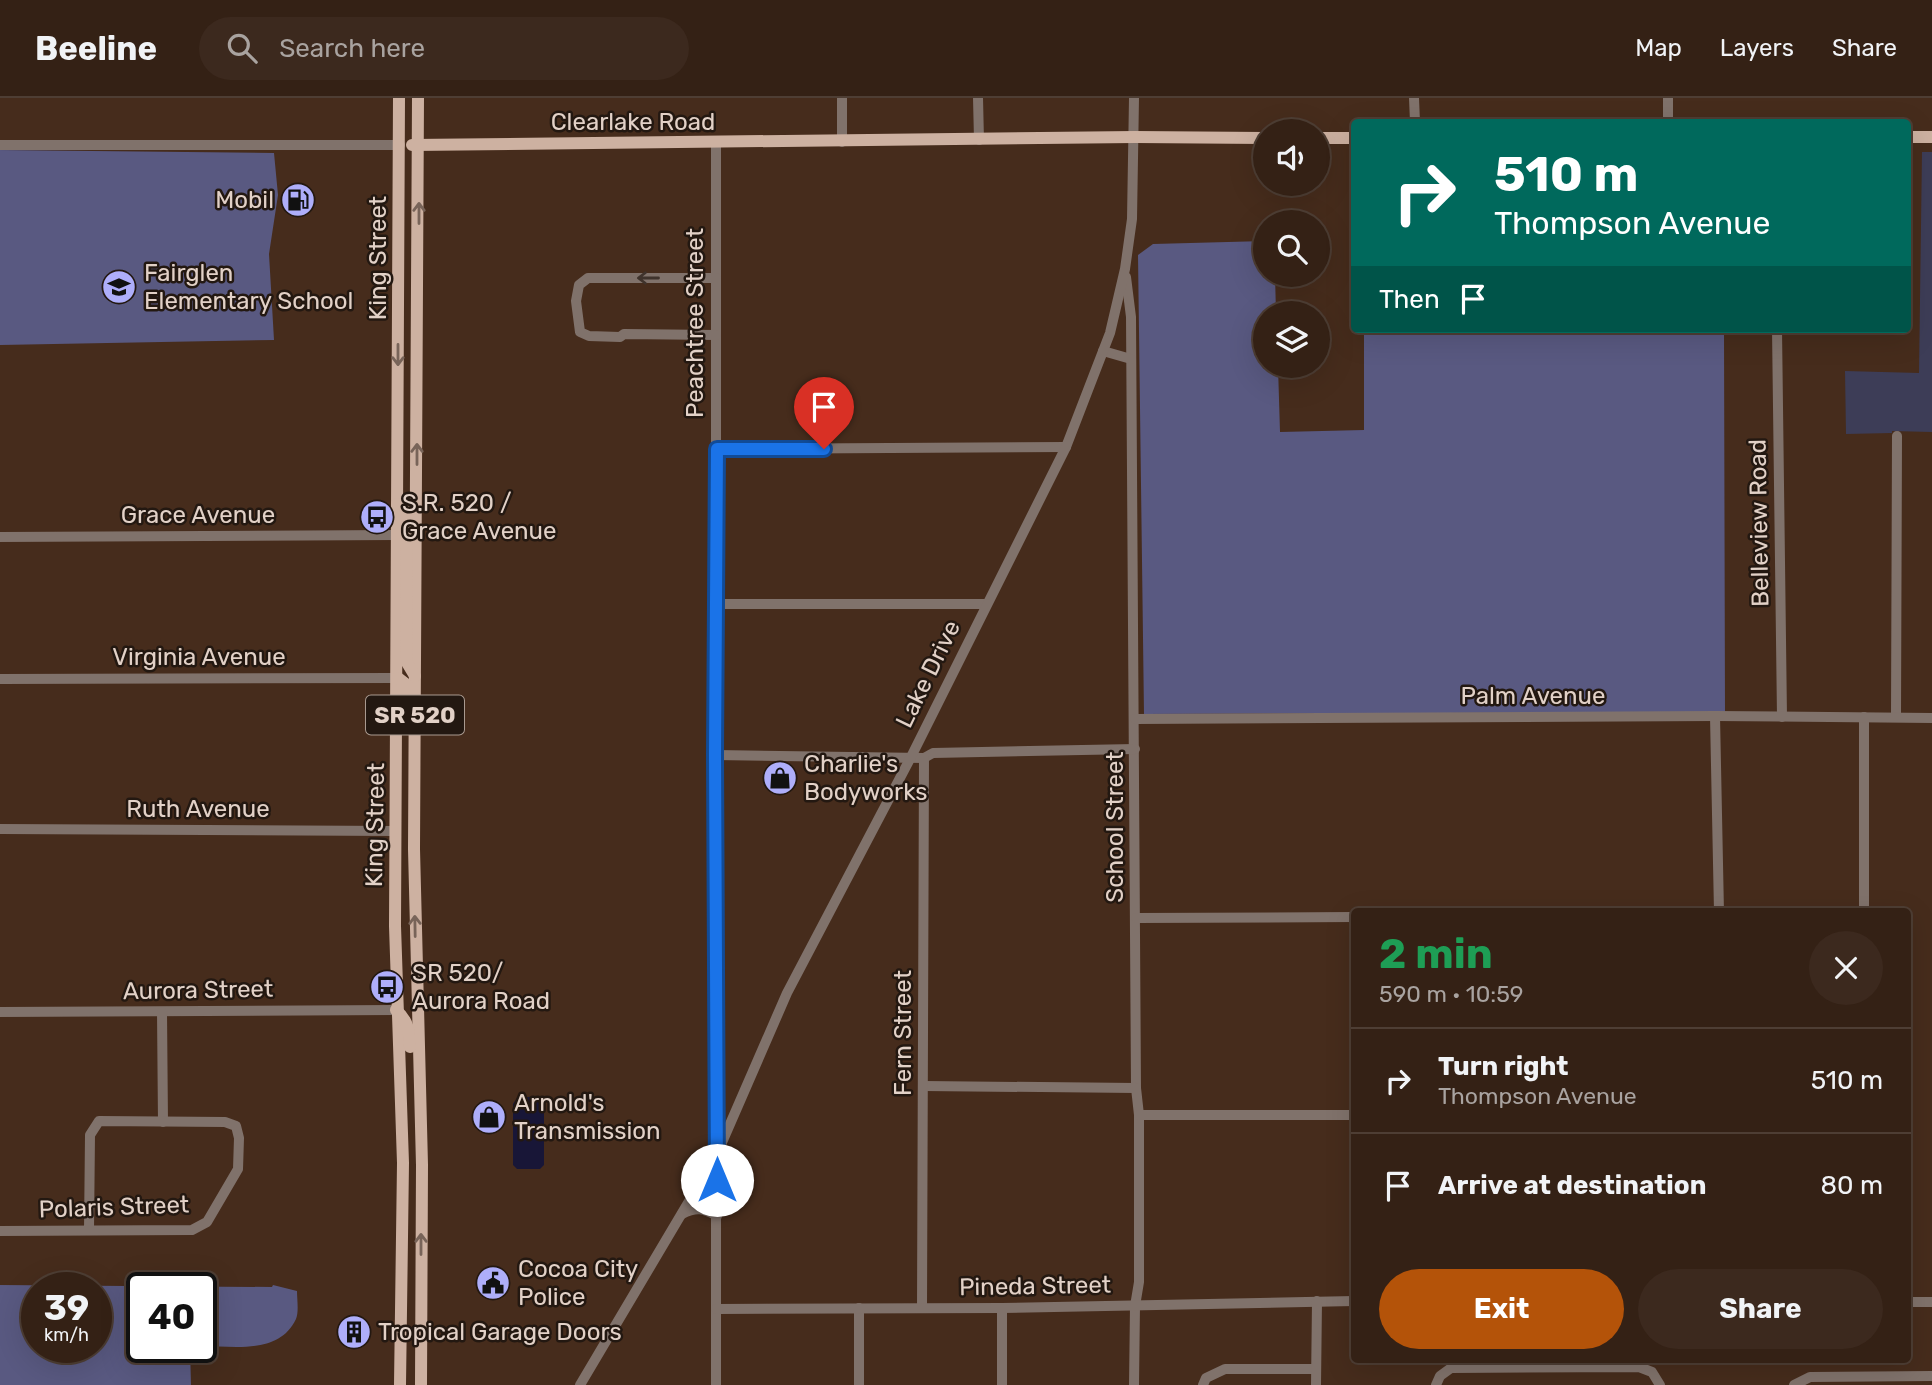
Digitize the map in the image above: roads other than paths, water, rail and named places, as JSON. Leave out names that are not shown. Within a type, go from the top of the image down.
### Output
[{"type":"main road","name":"King Street","points":[[399,98],[398,678],[395,831],[396,1010],[403,1188],[400,1385]]},
{"type":"main road","name":"King Street","points":[[418,98],[414,846],[421,1212],[421,1385]]},
{"type":"main road","points":[[1911,137],[1932,137]]},
{"type":"main road","name":"Clearlake Road","points":[[400,145],[1253,138]]},
{"type":"main road","points":[[1330,138],[1351,138]]},
{"type":"main road","points":[[397,504],[407,513],[406,661],[415,677]]},
{"type":"main road","points":[[398,678],[407,685],[408,843],[414,846]]},
{"type":"main road","points":[[396,1010],[404,1016],[407,1024],[412,1082],[418,1093]]},
{"type":"main road","points":[[401,1123],[410,1133],[410,1189],[421,1212]]},
{"type":"street","points":[[842,98],[842,142]]},
{"type":"street","points":[[978,98],[979,140]]},
{"type":"street","name":"Lake Drive","points":[[580,1385],[717,1154],[787,993],[911,757],[1066,447],[1110,333],[1125,269],[1132,219],[1134,98]]},
{"type":"street","points":[[1414,98],[1415,119]]},
{"type":"street","points":[[1668,98],[1668,119]]},
{"type":"street","name":"Peachtree Street","points":[[716,143],[716,1385]]},
{"type":"street","name":"Clearlake Road","points":[[0,145],[400,145]]},
{"type":"street","name":"School Street","points":[[1125,269],[1131,359],[1136,1088],[1139,1115],[1139,1282],[1135,1306],[1134,1385]]},
{"type":"street","points":[[716,278],[588,278],[579,285],[576,301],[580,332],[589,336],[716,335]]},
{"type":"street","name":"Belleview Road","points":[[1777,333],[1782,717]]},
{"type":"street","points":[[1103,351],[1131,359]]},
{"type":"street","points":[[1896,718],[1897,436]]},
{"type":"street","points":[[717,449],[1066,447]]},
{"type":"street","name":"Grace Avenue","points":[[0,537],[397,535]]},
{"type":"street","points":[[716,604],[986,604]]},
{"type":"street","name":"Virginia Avenue","points":[[0,679],[398,678]]},
{"type":"street","points":[[1715,716],[1719,908]]},
{"type":"street","name":"Palm Avenue","points":[[1135,719],[1715,716],[1932,718]]},
{"type":"street","points":[[1864,717],[1864,908]]},
{"type":"street","points":[[715,755],[925,758],[933,753],[1135,748]]},
{"type":"street","name":"Fern Street","points":[[922,1308],[925,758]]},
{"type":"street","points":[[901,775],[914,772],[923,774]]},
{"type":"street","name":"Ruth Avenue","points":[[0,829],[395,831]]},
{"type":"street","points":[[1136,918],[1351,917]]},
{"type":"street","name":"Aurora Street","points":[[0,1012],[396,1010]]},
{"type":"street","points":[[89,1230],[90,1135],[99,1121],[163,1122],[162,1012]]},
{"type":"street","points":[[924,1086],[1136,1088]]},
{"type":"street","points":[[717,1099],[721,1106],[727,1109],[733,1110],[738,1105]]},
{"type":"street","points":[[1139,1115],[1351,1115]]},
{"type":"street","name":"Polaris Street","points":[[0,1231],[192,1230],[207,1222],[239,1169],[239,1138],[236,1126],[225,1122],[163,1122]]},
{"type":"street","points":[[681,1214],[695,1208],[706,1209],[717,1216]]},
{"type":"street","points":[[1316,1385],[1317,1301]]},
{"type":"street","name":"Pineda Street","points":[[716,1309],[1002,1308],[1351,1301]]},
{"type":"street","points":[[1911,1302],[1932,1302]]},
{"type":"street","points":[[859,1308],[859,1385]]},
{"type":"street","points":[[1002,1308],[1002,1385]]},
{"type":"street","points":[[1438,1380],[1451,1368],[1639,1367],[1653,1372],[1660,1385]]},
{"type":"street","points":[[1205,1381],[1224,1369],[1316,1369]]},
{"type":"street","points":[[1795,1384],[1810,1377],[1932,1376]]},
{"type":"place","name":"Mobil","points":[[298,200]]},
{"type":"place","name":"Fairglen Elementary School","points":[[119,287]]},
{"type":"place","name":"S.R. 520 / Grace Avenue","points":[[377,517]]},
{"type":"place","name":"Charlie's Bodyworks","points":[[780,778]]},
{"type":"place","name":"SR 520/ Aurora Road","points":[[387,987]]},
{"type":"place","name":"Arnold's Transmission","points":[[489,1117]]},
{"type":"place","name":"Cocoa City Police","points":[[493,1283]]},
{"type":"place","name":"Tropical Garage Doors","points":[[354,1332]]}]
